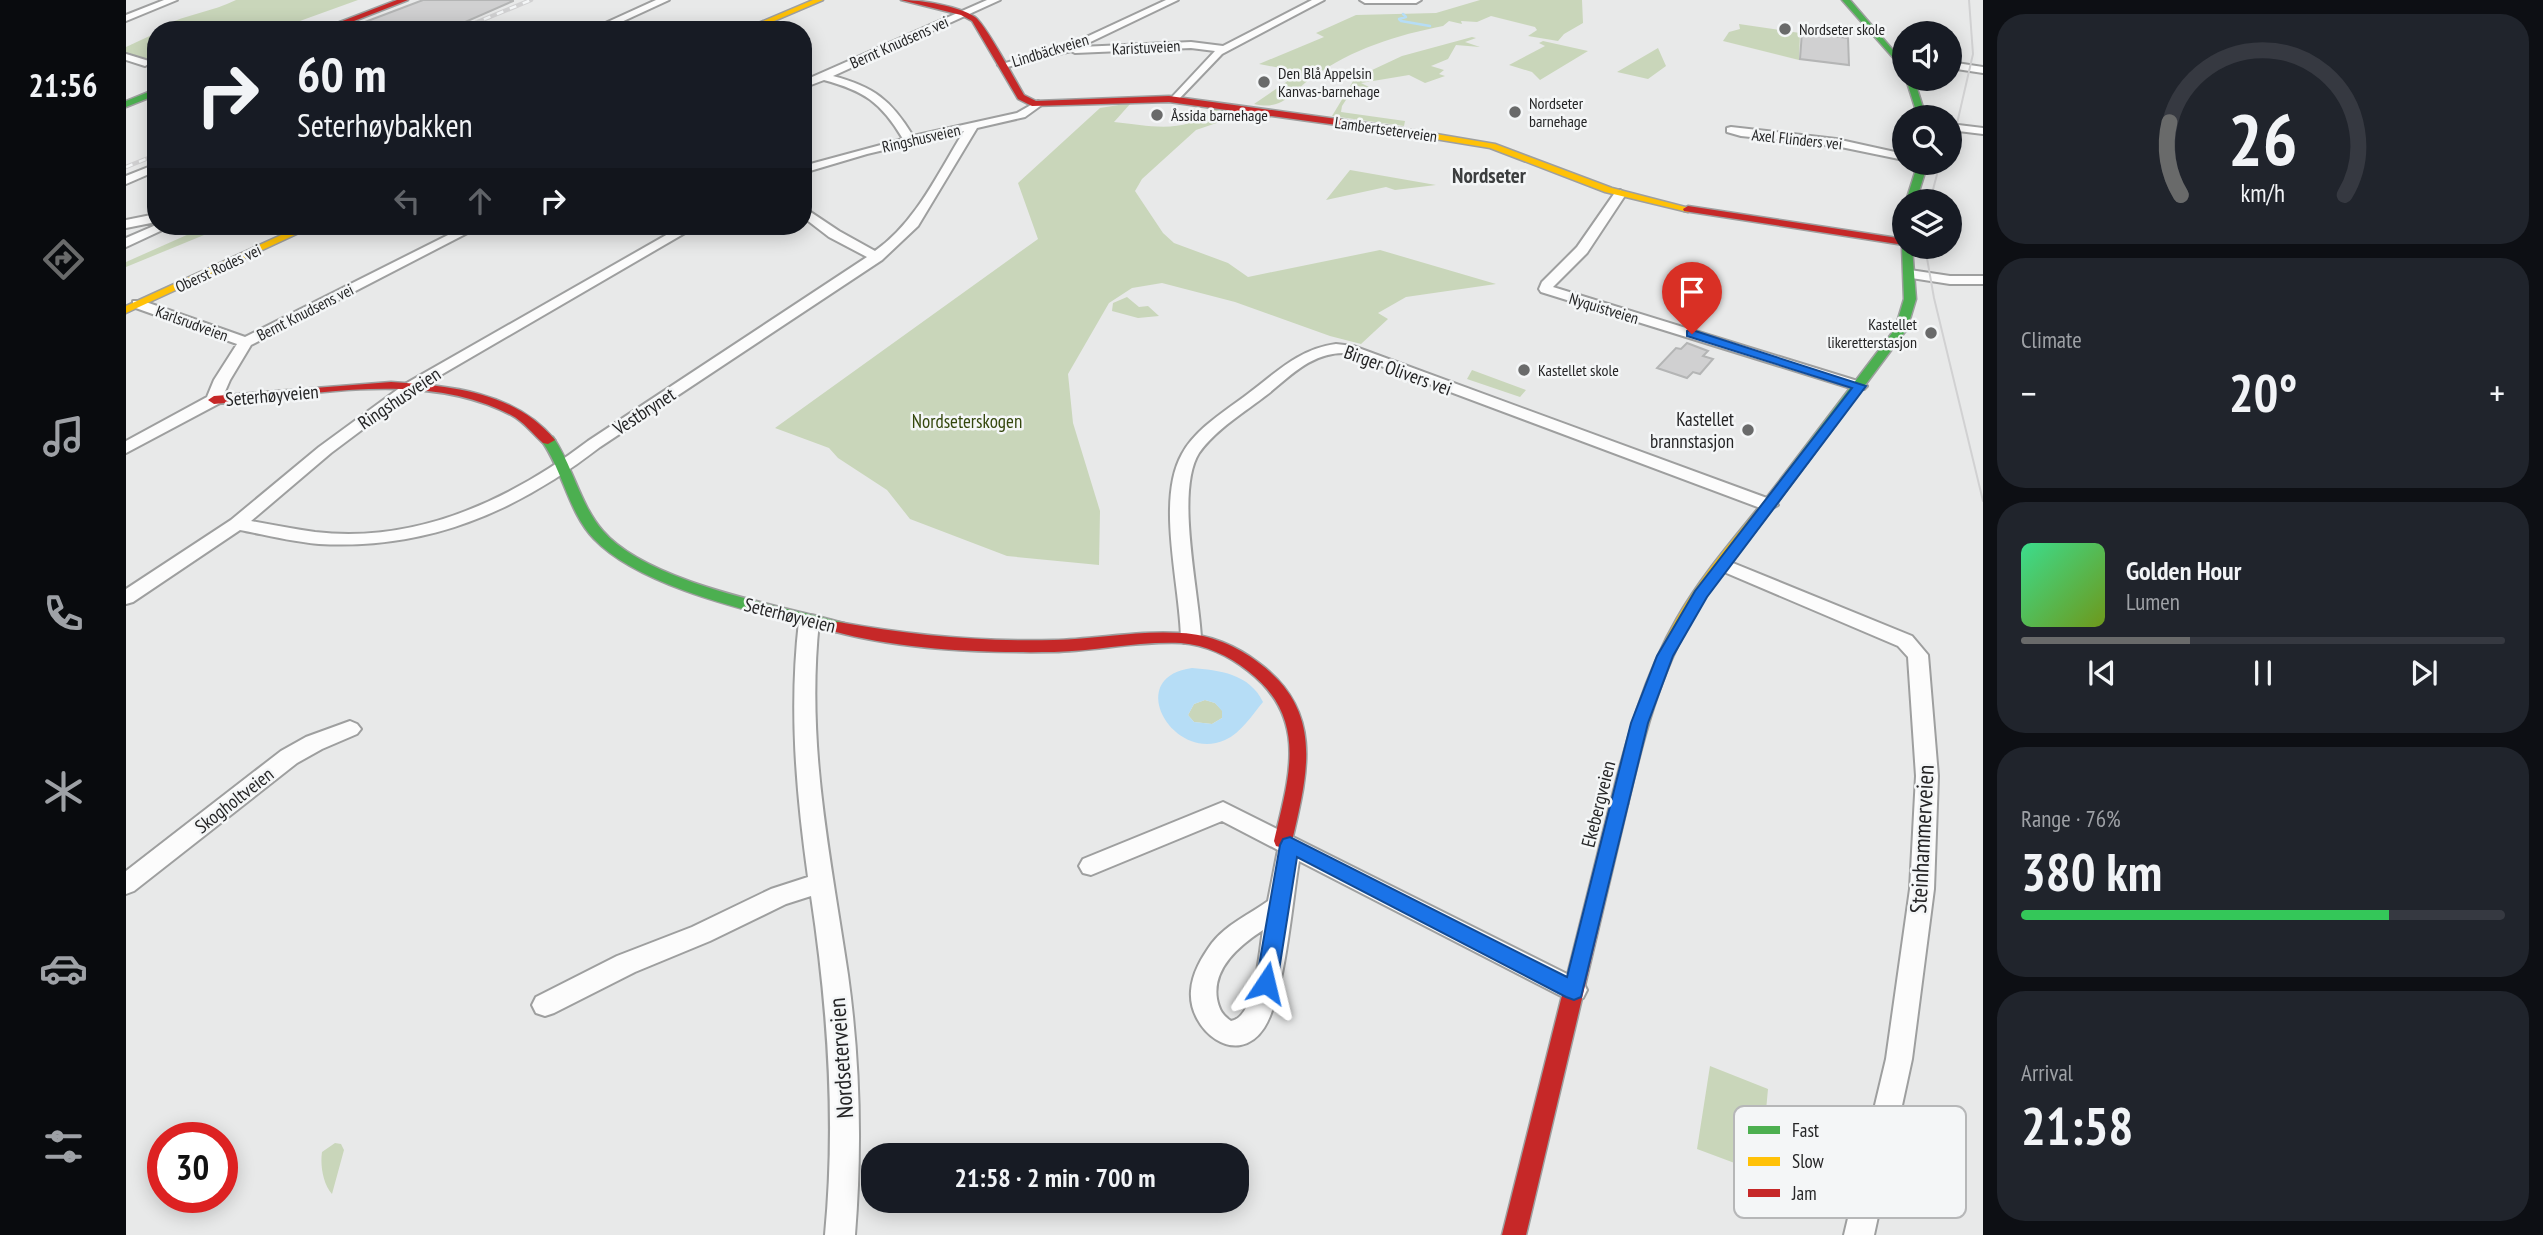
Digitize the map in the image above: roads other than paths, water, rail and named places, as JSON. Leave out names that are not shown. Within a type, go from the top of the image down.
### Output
[{"type":"main road","points":[[347,21],[404,0]]},
{"type":"main road","points":[[679,0],[701,0]]},
{"type":"main road","points":[[768,21],[819,0]]},
{"type":"main road","points":[[905,0],[963,13],[978,23],[1021,97],[1038,104]]},
{"type":"main road","points":[[1846,0],[1892,51]]},
{"type":"main road","points":[[126,104],[147,96]]},
{"type":"main road","name":"Lambertseterveien","points":[[1038,104],[1115,99],[1176,99],[1483,143],[1620,194],[1698,210],[1892,240]]},
{"type":"main road","name":"Oberst Rodes vei","points":[[132,307],[289,235]]},
{"type":"main road","name":"Ekebergveien","points":[[1514,1235],[1630,761],[1651,689],[1682,623],[1904,322],[1910,297],[1908,259]]},
{"type":"main road","name":"Seterhøyveien","points":[[214,400],[342,388],[410,387],[471,394],[502,405],[538,427],[567,465],[589,521],[605,542],[680,582],[809,621],[909,639],[989,646],[1072,646],[1191,638],[1254,664],[1278,685],[1295,715],[1299,750],[1287,843]]},
{"type":"street","points":[[126,18],[172,0]]},
{"type":"street","points":[[616,21],[664,0]]},
{"type":"street","name":"Bernt Knudsens vei","points":[[812,81],[995,0]]},
{"type":"street","name":"Lindbäckveien","points":[[1003,65],[1067,49],[1173,0]]},
{"type":"street","points":[[1176,99],[1213,57],[1319,0]]},
{"type":"street","points":[[1365,0],[1416,0]]},
{"type":"street","name":"Karistuveien","points":[[1067,49],[1191,45],[1225,49]]},
{"type":"street","points":[[126,57],[145,63]]},
{"type":"street","points":[[1962,67],[1983,70]]},
{"type":"street","points":[[823,76],[878,97],[892,110],[909,141]]},
{"type":"street","name":"Ringshusveien","points":[[812,168],[1021,115],[1038,104]]},
{"type":"street","name":"Vestbrynet","points":[[237,524],[338,539],[407,534],[438,527],[490,509],[567,465],[877,257],[914,223],[972,127]]},
{"type":"street","points":[[1962,128],[1983,131]]},
{"type":"street","name":"Axel Flinders vei","points":[[1731,130],[1760,137],[1797,137],[1844,143],[1892,154]]},
{"type":"street","points":[[126,180],[147,171]]},
{"type":"street","name":"Nyquistveien","points":[[1620,194],[1582,250],[1546,289],[1859,386]]},
{"type":"street","points":[[812,218],[834,234],[877,257]]},
{"type":"street","points":[[126,225],[147,220]]},
{"type":"street","points":[[126,243],[147,234]]},
{"type":"street","name":"Bernt Knudsens vei","points":[[214,400],[222,380],[246,342],[457,235]]},
{"type":"street","name":"Ringshusveien","points":[[126,598],[237,524],[334,443],[410,387],[675,235]]},
{"type":"street","points":[[1910,274],[1950,280],[1983,280]]},
{"type":"street","name":"Karlsrudveien","points":[[132,307],[246,342]]},
{"type":"street","name":"Birger Olivers vei","points":[[1191,638],[1190,592],[1180,490],[1185,463],[1200,443],[1274,380],[1300,361],[1326,348],[1348,349],[1769,505]]},
{"type":"street","points":[[126,448],[214,400]]},
{"type":"street","name":"Steinhammerveien","points":[[1723,565],[1905,641],[1918,655],[1927,776],[1922,889],[1899,1059],[1888,1106]]},
{"type":"street","name":"Nordseterveien","points":[[809,621],[803,660],[801,720],[844,1062],[846,1155],[840,1235]]},
{"type":"street","name":"Skogholtveien","points":[[126,884],[289,757],[314,743],[350,729]]},
{"type":"street","points":[[1091,866],[1223,811],[1574,990]]},
{"type":"street","points":[[1279,908],[1234,937],[1220,950],[1210,966],[1204,1002],[1209,1021],[1220,1029],[1232,1033],[1243,1032],[1259,1017],[1279,908],[1287,843]]},
{"type":"street","points":[[545,1004],[626,964],[701,934],[779,897],[822,883]]},
{"type":"water","points":[[1192,668],[1223,672],[1250,685],[1263,702],[1231,737],[1206,744],[1188,740],[1174,730],[1163,716],[1158,701],[1161,686],[1171,675]],"holes":[[[1205,700],[1215,703],[1222,711],[1222,718],[1212,724],[1194,722],[1188,715],[1194,704]]]},
{"type":"waterway","points":[[1403,14],[1406,17],[1399,19],[1401,21],[1430,26]]},
{"type":"tram line","points":[[1961,105],[1973,54],[1969,0]]},
{"type":"tram line","points":[[1933,189],[1937,175]]},
{"type":"tram line","points":[[1927,259],[1983,501]]},
{"type":"railway","points":[[480,21],[531,0]]},
{"type":"railway","points":[[126,167],[147,159]]},
{"type":"place","name":"Nordseter skole","points":[[1785,29]]},
{"type":"place","name":"Den Blå Appelsin Kanvas-barnehage","points":[[1264,82]]},
{"type":"place","name":"Nordseter barnehage","points":[[1515,112]]},
{"type":"place","name":"Åssida barnehage","points":[[1157,115]]},
{"type":"place","name":"Kastellet likeretterstasjon","points":[[1931,333]]},
{"type":"place","name":"Kastellet skole","points":[[1524,370]]},
{"type":"place","name":"Kastellet brannstasjon","points":[[1748,430]]},
{"type":"district","name":"Nordseter","points":[[1489,176]]},
{"type":"park label","name":"Nordseterskogen","points":[[967,421]]}]
